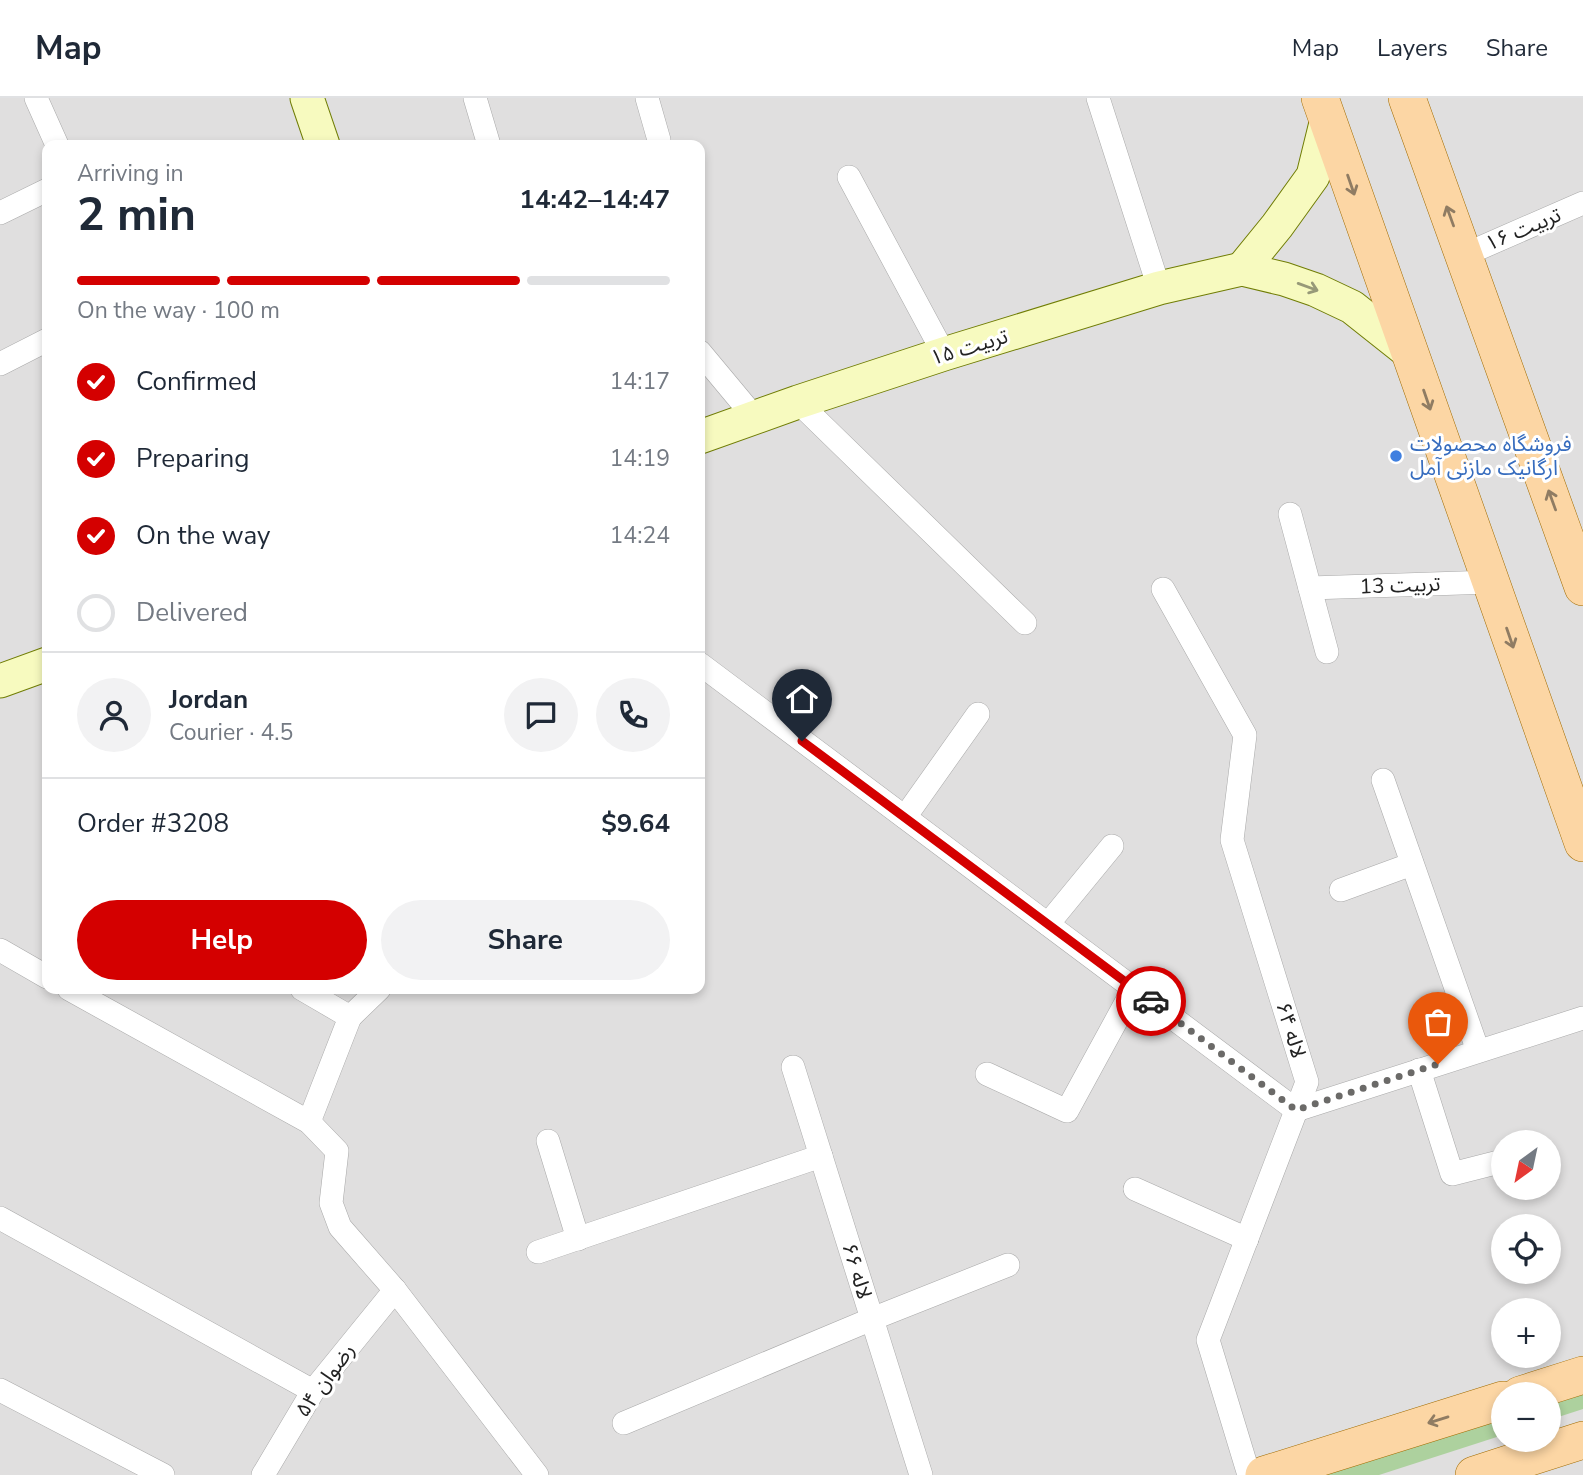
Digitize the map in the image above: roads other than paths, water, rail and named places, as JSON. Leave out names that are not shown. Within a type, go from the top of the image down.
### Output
[{"type":"main road","points":[[1407,98],[1576,546],[1583,587]]},
{"type":"main road","points":[[1324,109],[1583,843]]},
{"type":"main road","points":[[1561,1382],[1583,1375]]},
{"type":"main road","points":[[1264,1475],[1491,1404]]},
{"type":"main road","points":[[1474,1475],[1583,1440]]},
{"type":"street","points":[[36,98],[55,140]]},
{"type":"street","points":[[307,98],[321,140]]},
{"type":"street","points":[[475,98],[488,140]]},
{"type":"street","points":[[647,98],[659,140]]},
{"type":"street","points":[[1098,98],[1159,288]]},
{"type":"street","points":[[1242,269],[1313,176],[1324,109]]},
{"type":"street","points":[[849,177],[944,354]]},
{"type":"street","points":[[0,213],[42,192]]},
{"type":"street","name":"تربیت ۱۶","points":[[1464,255],[1583,203]]},
{"type":"street","name":"تربیت ۱۵","points":[[705,435],[944,354],[1159,288],[1242,269],[1316,290],[1352,307],[1410,353]]},
{"type":"street","points":[[0,364],[42,343]]},
{"type":"street","points":[[705,358],[755,418]]},
{"type":"street","points":[[798,402],[1024,623]]},
{"type":"street","points":[[1290,514],[1327,652]]},
{"type":"street","name":"تربیت 13","points":[[1310,588],[1491,582]]},
{"type":"street","name":"لاله ۶۴","points":[[1163,589],[1245,735],[1232,840],[1307,1082],[1208,1340],[1249,1475]]},
{"type":"street","points":[[0,681],[42,666]]},
{"type":"street","points":[[705,668],[1296,1110],[1583,1018]]},
{"type":"street","points":[[905,817],[978,715]]},
{"type":"street","points":[[1383,780],[1478,1051]]},
{"type":"street","points":[[1048,924],[1112,846]]},
{"type":"street","points":[[1341,890],[1412,864]]},
{"type":"street","points":[[0,950],[42,974]]},
{"type":"street","points":[[987,1074],[1067,1111],[1134,988]]},
{"type":"street","points":[[78,994],[309,1122],[337,1151],[331,1203],[340,1227],[395,1290],[537,1475]]},
{"type":"street","points":[[311,994],[350,1017]]},
{"type":"street","points":[[309,1122],[350,1017],[374,994]]},
{"type":"street","name":"لاله ۶۶","points":[[793,1067],[921,1475]]},
{"type":"street","points":[[1419,1070],[1452,1174],[1491,1164]]},
{"type":"street","points":[[548,1141],[578,1238]]},
{"type":"street","points":[[538,1252],[821,1156]]},
{"type":"street","points":[[1135,1189],[1247,1239]]},
{"type":"street","points":[[0,1218],[313,1391]]},
{"type":"street","points":[[624,1423],[1008,1265]]},
{"type":"street","name":"رضوان ۵۴","points":[[262,1475],[313,1391],[395,1290]]},
{"type":"street","points":[[0,1390],[163,1475]]},
{"type":"place","name":"فروشگاه محصولات ارگانیک مازنی آمل","points":[[1396,456]]}]
